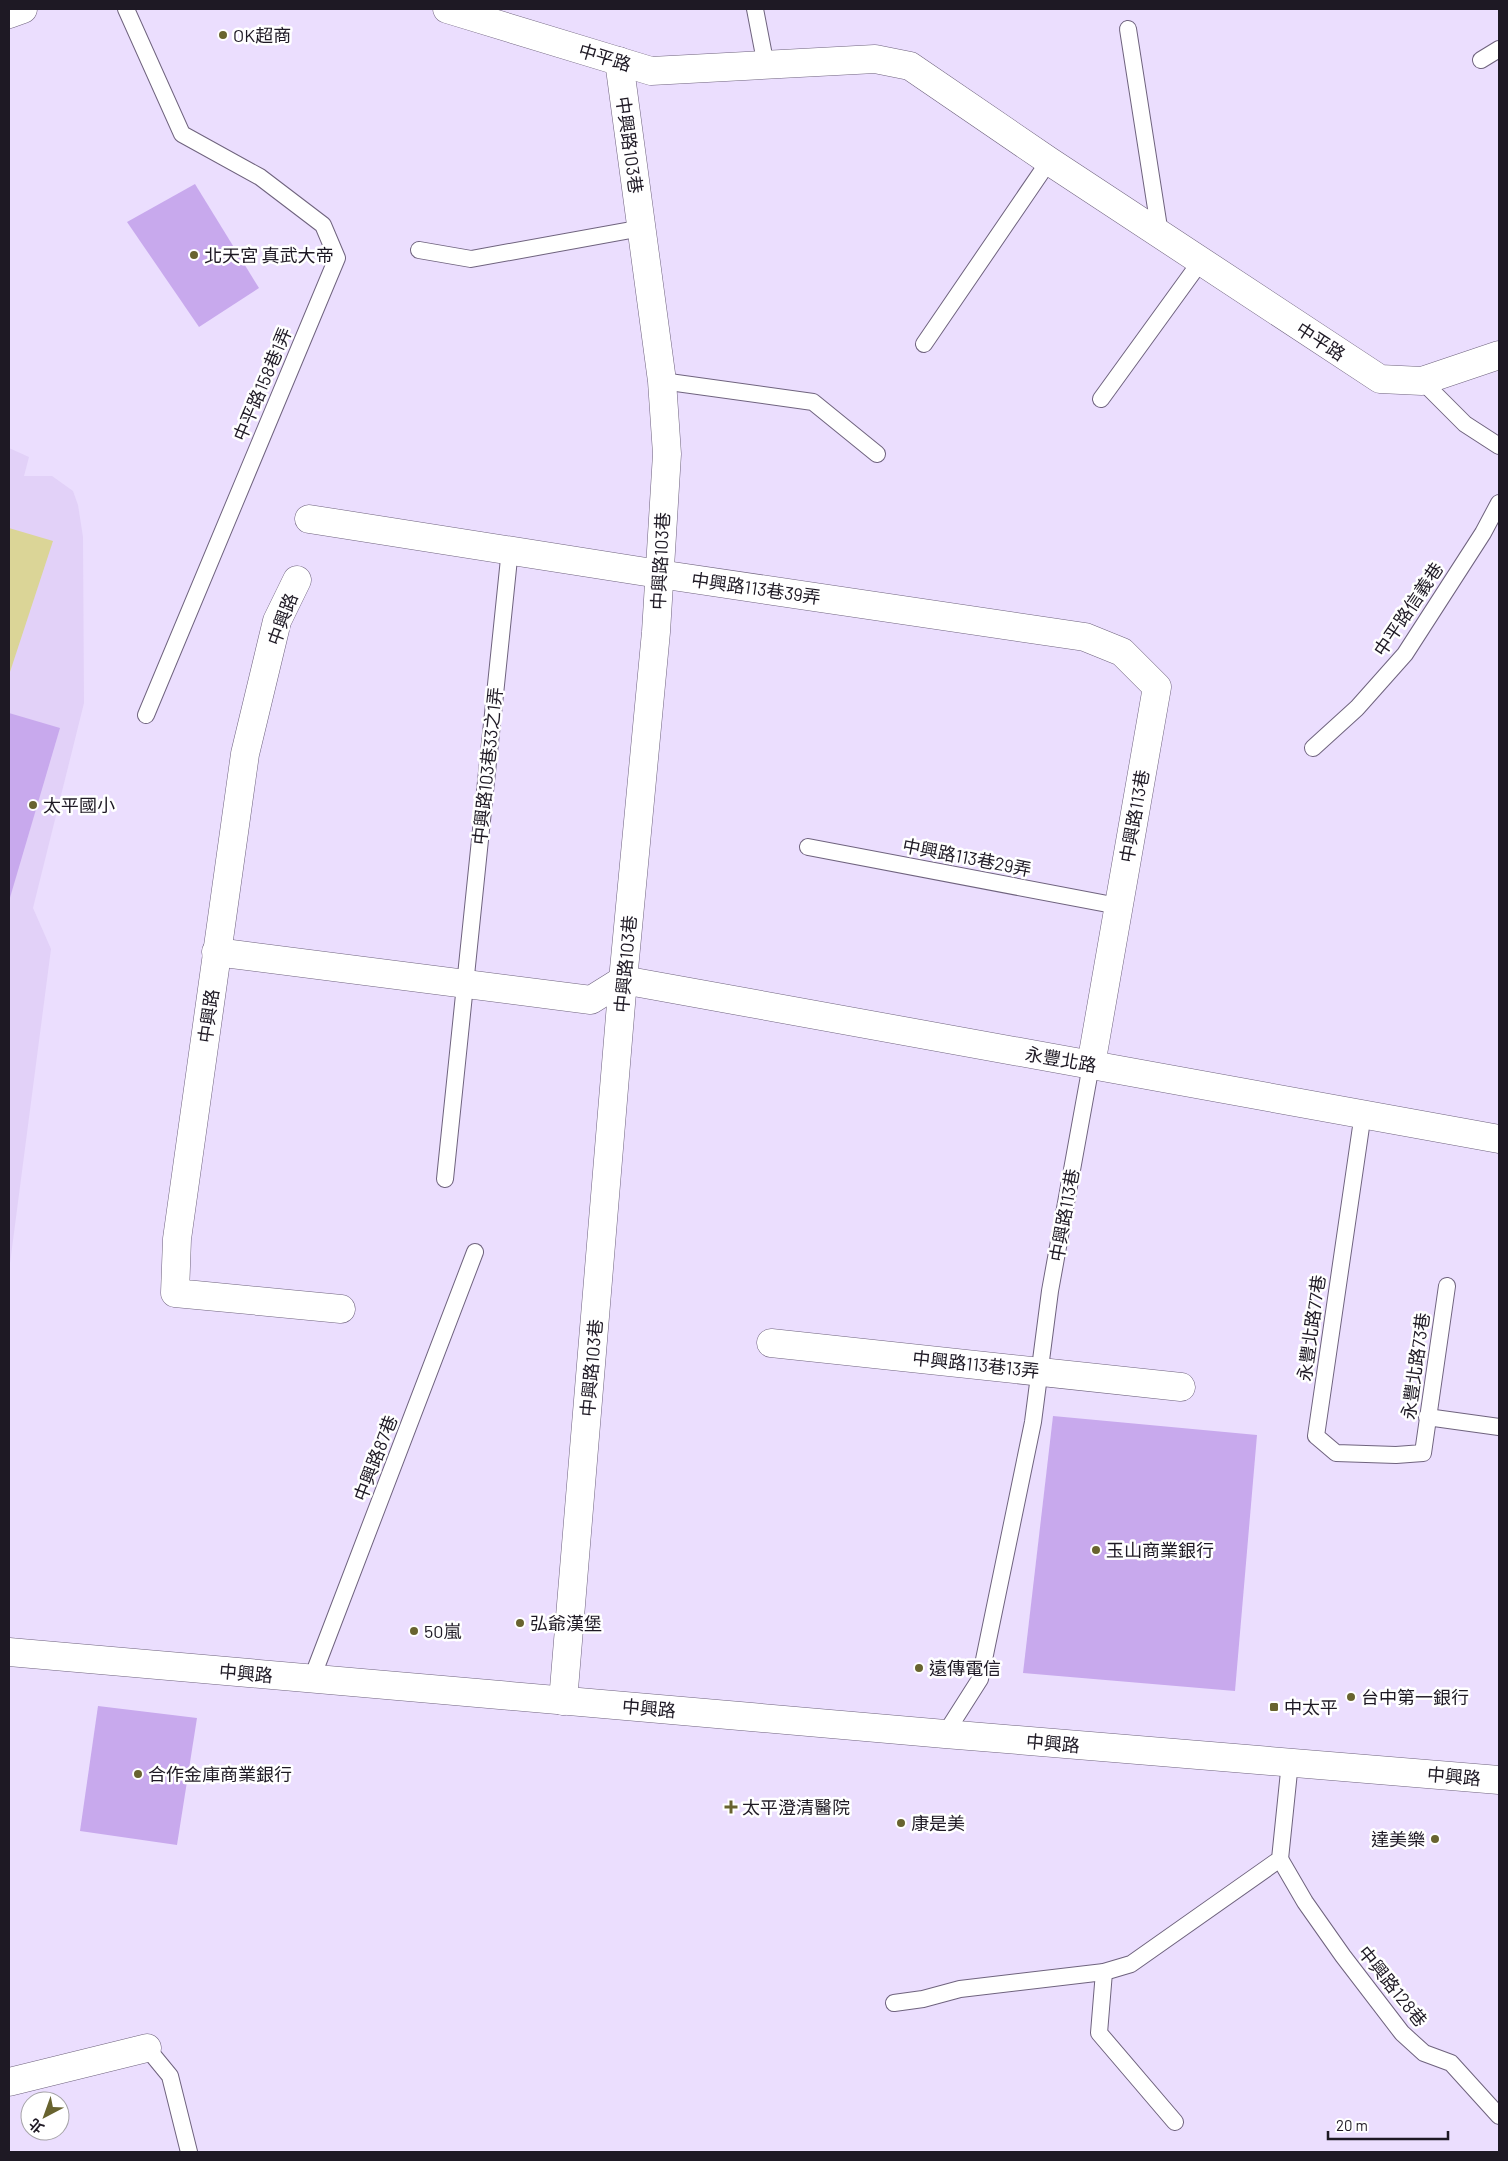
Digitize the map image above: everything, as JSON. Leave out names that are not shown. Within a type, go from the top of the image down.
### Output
[{"type":"street","points":[[9,14],[23,9]]},
{"type":"street","name":"中平路","points":[[448,9],[651,71],[875,59],[910,66],[1049,161],[1380,379],[1422,380],[1499,355]]},
{"type":"street","name":"中興路103巷","points":[[564,1701],[623,980],[656,632],[667,454],[662,381],[619,61]]},
{"type":"street","name":"中興路113巷39弄","points":[[309,519],[510,549],[659,574],[1085,636],[1122,652],[1157,687]]},
{"type":"street","name":"中興路","points":[[297,580],[277,622],[244,754],[178,1239],[175,1293],[341,1309]]},
{"type":"street","name":"中興路113巷","points":[[1091,1064],[1157,687]]},
{"type":"street","points":[[216,952],[591,1000],[623,980]]},
{"type":"street","name":"永豐北路","points":[[623,980],[1499,1139]]},
{"type":"street","name":"中興路113巷13弄","points":[[771,1342],[1181,1387]]},
{"type":"street","name":"中興路","points":[[9,1652],[945,1734],[1499,1780]]},
{"type":"street","points":[[9,2082],[147,2048]]},
{"type":"lane","name":"中平路158巷1弄","points":[[126,9],[182,134],[260,177],[323,225],[337,258],[146,715]]},
{"type":"lane","points":[[755,9],[766,66]]},
{"type":"lane","points":[[1128,29],[1160,234]]},
{"type":"lane","points":[[1481,60],[1499,49]]},
{"type":"lane","points":[[924,344],[1049,161]]},
{"type":"lane","points":[[420,250],[471,259],[642,228]]},
{"type":"lane","points":[[1101,399],[1201,261]]},
{"type":"lane","points":[[1422,380],[1465,424],[1499,446]]},
{"type":"lane","points":[[662,381],[813,402],[877,454]]},
{"type":"lane","name":"中平路信義巷","points":[[1313,748],[1357,708],[1405,654],[1484,534],[1499,503]]},
{"type":"lane","name":"中興路103巷33之1弄","points":[[445,1179],[510,549]]},
{"type":"lane","name":"中興路113巷29弄","points":[[808,847],[1118,906]]},
{"type":"lane","name":"中興路113巷","points":[[945,1734],[980,1679],[1034,1422],[1050,1291],[1091,1064]]},
{"type":"lane","name":"永豐北路77巷","points":[[1363,1113],[1316,1436],[1336,1453],[1396,1455],[1423,1453]]},
{"type":"lane","name":"中興路87巷","points":[[312,1678],[475,1252]]},
{"type":"lane","name":"永豐北路73巷","points":[[1423,1453],[1447,1286]]},
{"type":"lane","points":[[1427,1417],[1499,1427]]},
{"type":"lane","points":[[894,2003],[924,1999],[960,1989],[1104,1972],[1131,1964],[1280,1859],[1290,1762]]},
{"type":"lane","name":"中興路128巷","points":[[1280,1859],[1305,1902],[1326,1932],[1402,2033],[1424,2053],[1451,2063],[1499,2116]]},
{"type":"lane","points":[[1104,1972],[1099,2033],[1175,2122]]},
{"type":"lane","points":[[147,2048],[170,2076],[189,2152]]},
{"type":"shaded area","name":"太平國小","points":[[9,448],[29,457],[24,476],[52,476],[73,491],[78,505],[83,537],[84,703],[33,908],[51,949],[9,1271]]},
{"type":"shaded area","points":[[9,528],[53,541],[9,675]]},
{"type":"building","name":"北天宮 真武大帝","points":[[195,184],[259,288],[199,327],[127,222]]},
{"type":"building","points":[[9,713],[60,728],[9,901]]},
{"type":"building","points":[[1053,1416],[1257,1435],[1235,1691],[1023,1673]]},
{"type":"building","name":"合作金庫商業銀行","points":[[98,1706],[197,1718],[177,1845],[80,1831]]},
{"type":"place","name":"OK超商","points":[[223,35]]},
{"type":"place","name":"北天宮 真武大帝","points":[[194,255]]},
{"type":"place","name":"太平國小","points":[[33,805]]},
{"type":"place","name":"玉山商業銀行","points":[[1096,1550]]},
{"type":"place","name":"弘爺漢堡","points":[[520,1623]]},
{"type":"place","name":"50嵐","points":[[414,1631]]},
{"type":"place","name":"遠傳電信","points":[[919,1668]]},
{"type":"place","name":"台中第一銀行","points":[[1351,1697]]},
{"type":"place","name":"中太平","points":[[1274,1707]]},
{"type":"place","name":"合作金庫商業銀行","points":[[138,1774]]},
{"type":"place","name":"太平澄清醫院","points":[[731,1807]]},
{"type":"place","name":"康是美","points":[[901,1823]]},
{"type":"place","name":"達美樂","points":[[1435,1839]]}]
